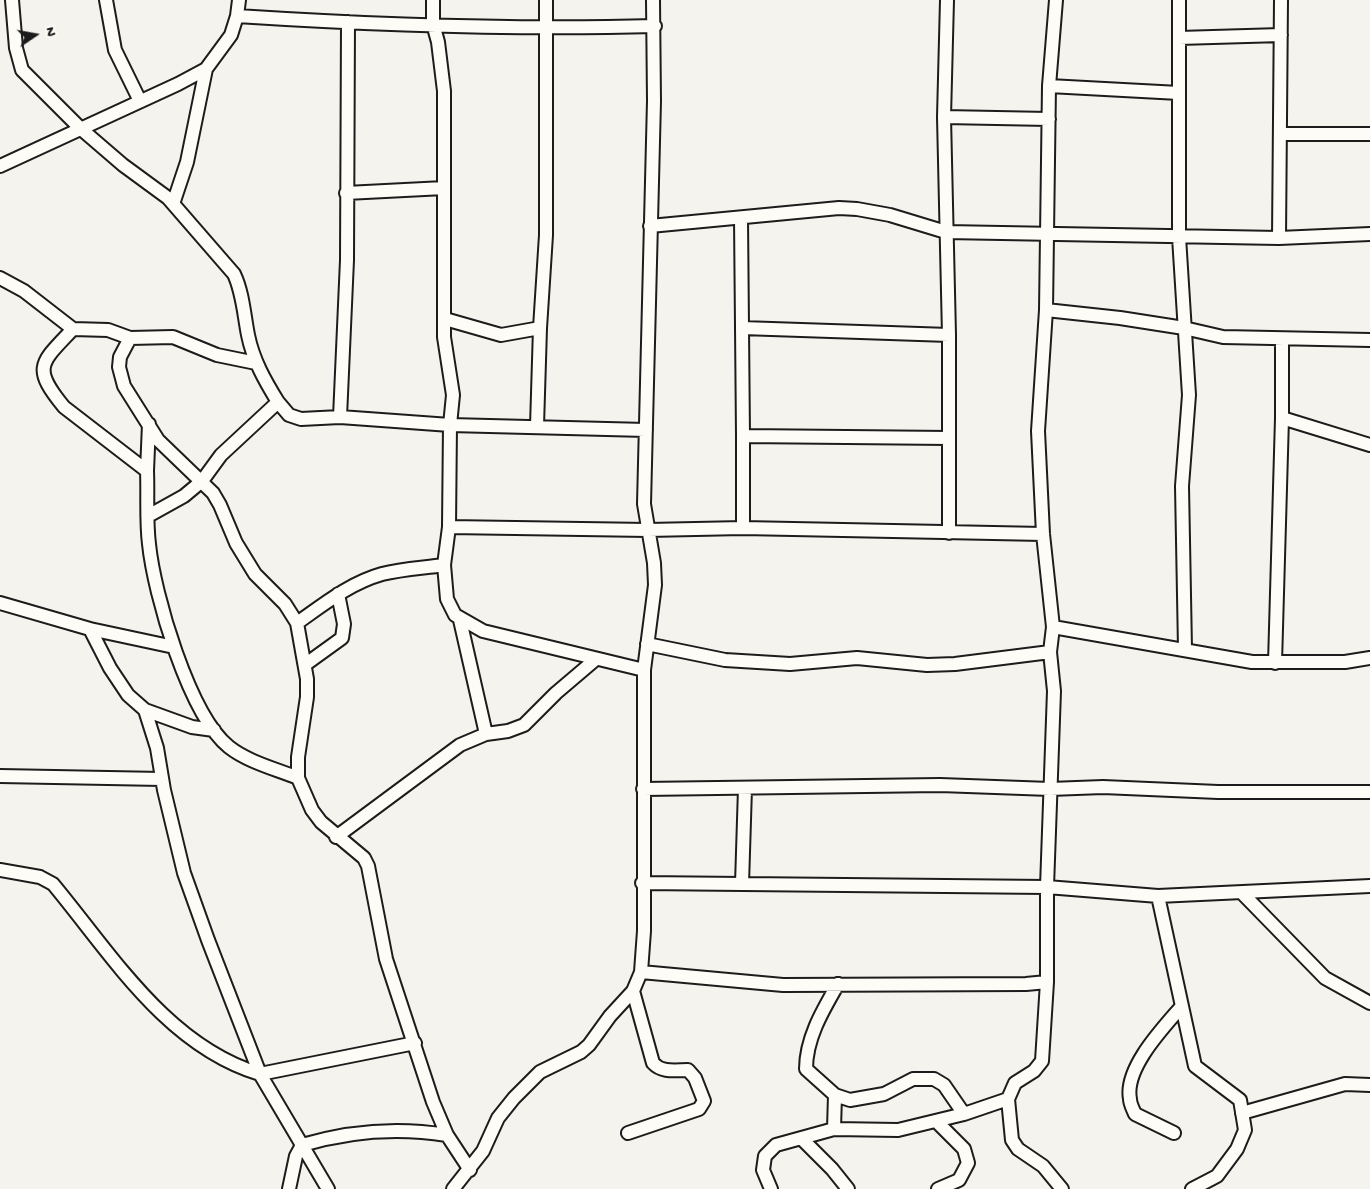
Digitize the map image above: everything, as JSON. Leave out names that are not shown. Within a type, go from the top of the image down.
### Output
[{"type":"street","points":[[12,0],[16,48],[22,70],[80,128],[173,204],[234,274],[239,284],[248,333],[256,363],[278,402],[294,417],[340,417],[450,425],[646,430]]},
{"type":"street","points":[[106,0],[114,50],[140,102]]},
{"type":"street","points":[[173,204],[187,162],[206,69],[231,35],[238,16],[240,0]]},
{"type":"street","points":[[433,0],[433,24],[438,42],[444,91],[445,352],[453,395],[450,425],[449,527],[444,565],[447,599],[454,615],[483,631],[644,670]]},
{"type":"street","points":[[537,426],[540,328],[546,235],[546,0]]},
{"type":"street","points":[[453,1189],[470,1170],[483,1151],[498,1118],[514,1098],[540,1072],[581,1052],[589,1045],[610,1016],[633,991],[641,972],[644,931],[642,883],[644,670],[655,585],[644,504],[655,26],[653,0]]},
{"type":"street","points":[[947,0],[944,117],[949,334],[949,533]]},
{"type":"street","points":[[1056,0],[1049,86],[1046,310],[1038,430],[1043,534],[1053,627],[1050,652],[1054,701],[1054,738],[1050,790],[1047,887],[1047,982],[1042,1061],[1034,1071],[1015,1083],[1008,1099],[1012,1140],[1018,1149],[1043,1166],[1062,1189]]},
{"type":"street","points":[[1179,0],[1179,237],[1189,395],[1182,486],[1185,649]]},
{"type":"street","points":[[1279,238],[1281,0]]},
{"type":"street","points":[[238,16],[546,29],[655,26]]},
{"type":"street","points":[[340,417],[347,260],[348,22]]},
{"type":"street","points":[[1179,38],[1281,35]]},
{"type":"street","points":[[0,166],[140,102],[206,69]]},
{"type":"street","points":[[1049,86],[1179,93]]},
{"type":"street","points":[[944,117],[1049,120]]},
{"type":"street","points":[[1280,134],[1370,134]]},
{"type":"street","points":[[346,193],[444,188]]},
{"type":"street","points":[[650,226],[839,208],[857,208],[890,215],[946,232],[1279,238],[1370,234]]},
{"type":"street","points":[[741,218],[743,528]]},
{"type":"street","points":[[0,278],[24,291],[73,329],[108,330],[130,338],[173,337],[216,354],[256,363]]},
{"type":"street","points":[[1046,310],[1120,318],[1184,328],[1223,338],[1370,340]]},
{"type":"street","points":[[445,319],[501,335],[540,328]]},
{"type":"street","points":[[742,328],[949,334]]},
{"type":"street","points":[[73,329],[45,358],[43,370],[47,384],[64,407],[147,471]]},
{"type":"street","points":[[130,338],[120,357],[121,380],[163,446],[202,481],[220,505],[236,543],[255,574],[286,604],[297,623],[306,664],[307,697],[298,756],[298,778],[312,810],[336,837],[364,858],[368,866],[386,958],[416,1043],[433,1102],[447,1135],[470,1170]]},
{"type":"street","points":[[1275,663],[1282,418],[1282,340]]},
{"type":"street","points":[[148,516],[184,496],[202,481],[221,455],[278,402]]},
{"type":"street","points":[[1282,418],[1370,445]]},
{"type":"street","points":[[148,424],[148,544],[155,579],[174,647],[199,704],[214,730],[223,741],[238,753],[298,778]]},
{"type":"street","points":[[743,436],[949,438]]},
{"type":"street","points":[[449,527],[648,530],[743,528],[1043,534]]},
{"type":"street","points":[[297,623],[338,594],[364,580],[383,574],[444,565]]},
{"type":"street","points":[[306,664],[342,638],[344,624],[338,594]]},
{"type":"street","points":[[0,603],[90,629],[174,647]]},
{"type":"street","points":[[460,620],[486,734]]},
{"type":"street","points":[[1053,627],[1252,662],[1345,662],[1370,658]]},
{"type":"street","points":[[90,629],[128,695],[145,710],[192,727],[214,730]]},
{"type":"street","points":[[647,644],[725,660],[790,664],[857,658],[927,665],[955,664],[1050,652]]},
{"type":"street","points":[[336,837],[460,745],[486,734],[508,731],[524,725],[556,693],[596,659]]},
{"type":"street","points":[[145,710],[157,748],[162,779],[184,873],[260,1074],[328,1189]]},
{"type":"street","points":[[0,776],[162,779]]},
{"type":"street","points":[[643,789],[940,785],[1050,790],[1103,787],[1218,792],[1370,792]]},
{"type":"street","points":[[742,884],[745,788]]},
{"type":"street","points":[[0,870],[48,880],[96,935],[133,983],[163,1014],[190,1038],[223,1060],[260,1074],[416,1043]]},
{"type":"street","points":[[642,883],[1047,887],[1158,896],[1370,886]]},
{"type":"street","points":[[1242,893],[1325,978],[1370,1003]]},
{"type":"street","points":[[1158,896],[1195,1066],[1240,1100],[1245,1130],[1237,1149],[1217,1176],[1192,1189]]},
{"type":"street","points":[[641,972],[783,985],[1026,984],[1047,982]]},
{"type":"street","points":[[838,984],[821,1014],[806,1054],[806,1069],[835,1095],[850,1100],[884,1094],[913,1079],[934,1079],[944,1086],[964,1114]]},
{"type":"street","points":[[628,1133],[699,1109],[704,1101],[695,1078],[688,1070],[664,1070],[658,1068],[653,1063],[633,991]]},
{"type":"street","points":[[1174,1133],[1135,1114],[1129,1098],[1133,1077],[1147,1046],[1182,1006]]},
{"type":"street","points":[[1242,1113],[1345,1084],[1370,1085]]},
{"type":"street","points":[[834,1129],[835,1095]]},
{"type":"street","points":[[771,1189],[762,1170],[765,1156],[776,1145],[834,1129],[898,1130],[964,1114],[1008,1099]]},
{"type":"street","points":[[936,1121],[964,1149],[968,1162],[960,1180],[938,1189]]},
{"type":"street","points":[[289,1189],[296,1156],[302,1145],[358,1132],[408,1131],[447,1135]]},
{"type":"street","points":[[801,1138],[832,1169],[848,1189]]}]
